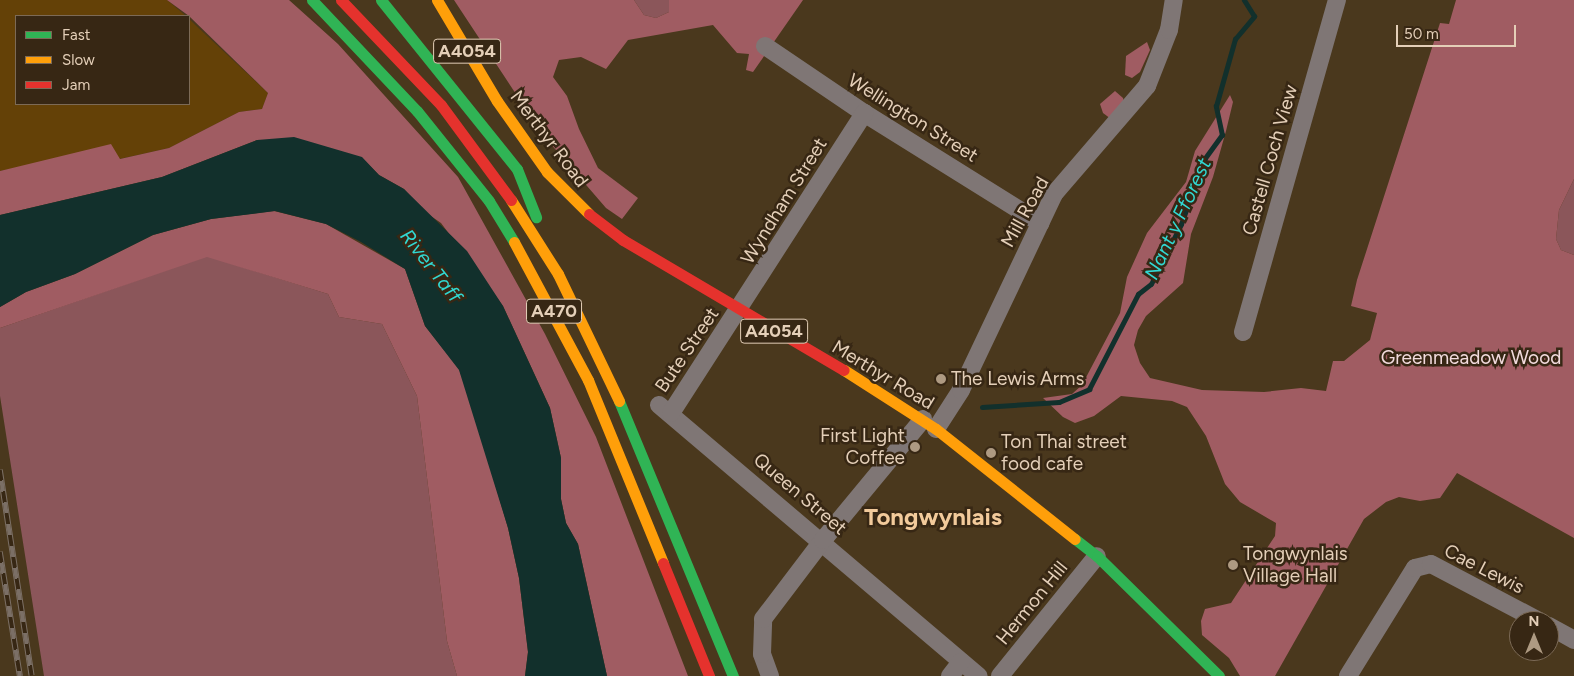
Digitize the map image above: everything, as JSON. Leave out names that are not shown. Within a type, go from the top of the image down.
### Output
[{"type":"main road","name":"A470","points":[[312,0],[417,111],[488,202],[523,256],[588,380],[709,676]]},
{"type":"main road","name":"A470","points":[[341,0],[441,105],[512,200],[558,274],[624,413],[733,676]]},
{"type":"main road","points":[[381,0],[435,71],[517,169],[558,274]]},
{"type":"main road","name":"Merthyr Road","points":[[437,0],[497,101],[547,172],[580,208],[622,240],[930,424],[1097,556],[1219,676]]},
{"type":"street","name":"Mill Road","points":[[770,676],[762,654],[763,619],[822,540],[961,390],[1054,194],[1147,86],[1169,30],[1174,0]]},
{"type":"street","name":"Castell Coch View","points":[[1243,332],[1337,0]]},
{"type":"street","name":"Wellington Street","points":[[765,46],[864,113],[1040,223]]},
{"type":"street","name":"Wyndham Street","points":[[740,311],[864,113]]},
{"type":"street","name":"Bute Street","points":[[665,409],[740,311]]},
{"type":"street","name":"Queen Street","points":[[665,409],[822,540],[979,676]]},
{"type":"street","name":"Hermon Hill","points":[[1000,676],[1097,556]]},
{"type":"street","name":"Cae Lewis","points":[[1348,676],[1416,568],[1431,564],[1520,611]]},
{"type":"street","points":[[1559,632],[1574,640]]},
{"type":"street","points":[[950,676],[962,662]]},
{"type":"shaded area","points":[[0,0],[167,0],[185,15],[15,15],[15,105],[190,105],[190,20],[268,93],[262,109],[239,112],[169,148],[119,159],[44,162],[0,171]]},
{"type":"shaded area","points":[[634,0],[669,0],[669,12],[656,18],[644,15]]},
{"type":"shaded area","points":[[1574,179],[1574,255],[1561,250],[1556,239],[1559,210]]},
{"type":"shaded area","points":[[207,256],[328,294],[339,317],[382,324],[417,396],[447,641],[457,676],[44,676],[0,396],[0,328]]},
{"type":"green space","points":[[167,0],[289,0],[338,44],[458,177],[545,334],[596,437],[688,676],[607,676],[578,544],[566,523],[561,499],[561,458],[550,408],[503,306],[441,223],[422,210],[404,189],[379,175],[362,158],[257,140],[162,177],[0,215],[0,171],[111,144],[120,159],[169,148],[239,112],[262,109],[268,93],[190,15]]},
{"type":"green space","points":[[454,0],[634,0],[644,15],[656,18],[669,12],[669,0],[803,0],[753,72],[746,70],[749,54],[737,53],[713,25],[628,40],[606,69],[581,57],[559,60],[553,77],[567,96],[579,129],[598,168],[638,198],[622,219],[606,208],[543,135]]},
{"type":"green space","name":"Greenmeadow Wood","points":[[1456,0],[1574,0],[1574,179],[1559,210],[1556,239],[1561,250],[1574,255],[1574,538],[1457,473],[1440,498],[1420,501],[1399,497],[1386,502],[1364,519],[1275,676],[1240,676],[1229,658],[1202,635],[1201,621],[1205,609],[1231,603],[1275,536],[1276,523],[1240,502],[1225,484],[1206,436],[1187,407],[1172,401],[1121,396],[1094,416],[1075,423],[1063,417],[1043,398],[1072,394],[1082,385],[1120,313],[1127,277],[1147,233],[1186,182],[1195,151],[1230,95],[1233,102],[1226,131],[1213,177],[1191,234],[1183,283],[1146,316],[1138,330],[1134,345],[1140,363],[1150,378],[1202,390],[1264,392],[1301,388],[1326,391],[1333,361],[1344,361],[1370,340],[1377,313],[1351,306],[1357,280],[1440,23],[1449,24]]},
{"type":"green space","points":[[1147,42],[1150,50],[1140,72],[1132,78],[1125,75],[1126,56]]},
{"type":"green space","points":[[1115,91],[1123,98],[1125,106],[1111,119],[1103,113],[1100,104]]},
{"type":"green space","points":[[274,211],[326,224],[405,269],[425,326],[459,369],[474,412],[508,528],[519,578],[528,652],[525,676],[457,676],[447,641],[417,396],[382,324],[339,317],[328,294],[207,257],[0,328],[0,307],[26,292],[75,274],[153,235],[211,219]]},
{"type":"water","name":"River Taff","points":[[294,137],[362,157],[379,175],[404,189],[467,251],[503,306],[550,408],[561,458],[561,499],[566,523],[578,544],[607,676],[525,676],[528,652],[519,578],[508,528],[459,370],[425,326],[405,269],[361,242],[326,224],[275,211],[211,219],[153,235],[75,274],[26,292],[0,307],[0,215],[162,177],[257,140]]},
{"type":"waterway","name":"Nant y Fforest","points":[[982,407],[1059,402],[1089,389],[1138,294],[1151,284],[1181,224],[1205,158],[1222,135],[1216,106],[1235,39],[1254,16],[1244,0]]},
{"type":"railway","points":[[0,470],[32,676]]},
{"type":"railway","points":[[0,552],[20,676]]},
{"type":"traffic: fast","points":[[312,0],[417,111],[489,201],[514,242]]},
{"type":"traffic: fast","points":[[381,0],[517,169],[536,217]]},
{"type":"traffic: fast","points":[[619,401],[733,676]]},
{"type":"traffic: fast","points":[[1075,539],[1097,556],[1219,676]]},
{"type":"traffic: slow","points":[[437,0],[497,101],[547,172],[589,214]]},
{"type":"traffic: slow","points":[[511,200],[558,274],[619,401]]},
{"type":"traffic: slow","points":[[514,242],[588,380],[663,563]]},
{"type":"traffic: slow","points":[[844,370],[936,429],[1075,539]]},
{"type":"traffic: jam","points":[[341,0],[441,105],[511,200]]},
{"type":"traffic: jam","points":[[589,214],[623,240],[844,370]]},
{"type":"traffic: jam","points":[[663,563],[709,676]]},
{"type":"place","name":"The Lewis Arms","points":[[941,379]]},
{"type":"place","name":"First Light Coffee","points":[[915,447]]},
{"type":"place","name":"Ton Thai street food cafe","points":[[991,453]]},
{"type":"place","name":"Tongwynlais Village Hall","points":[[1233,565]]},
{"type":"district","name":"Tongwynlais","points":[[933,517]]}]
